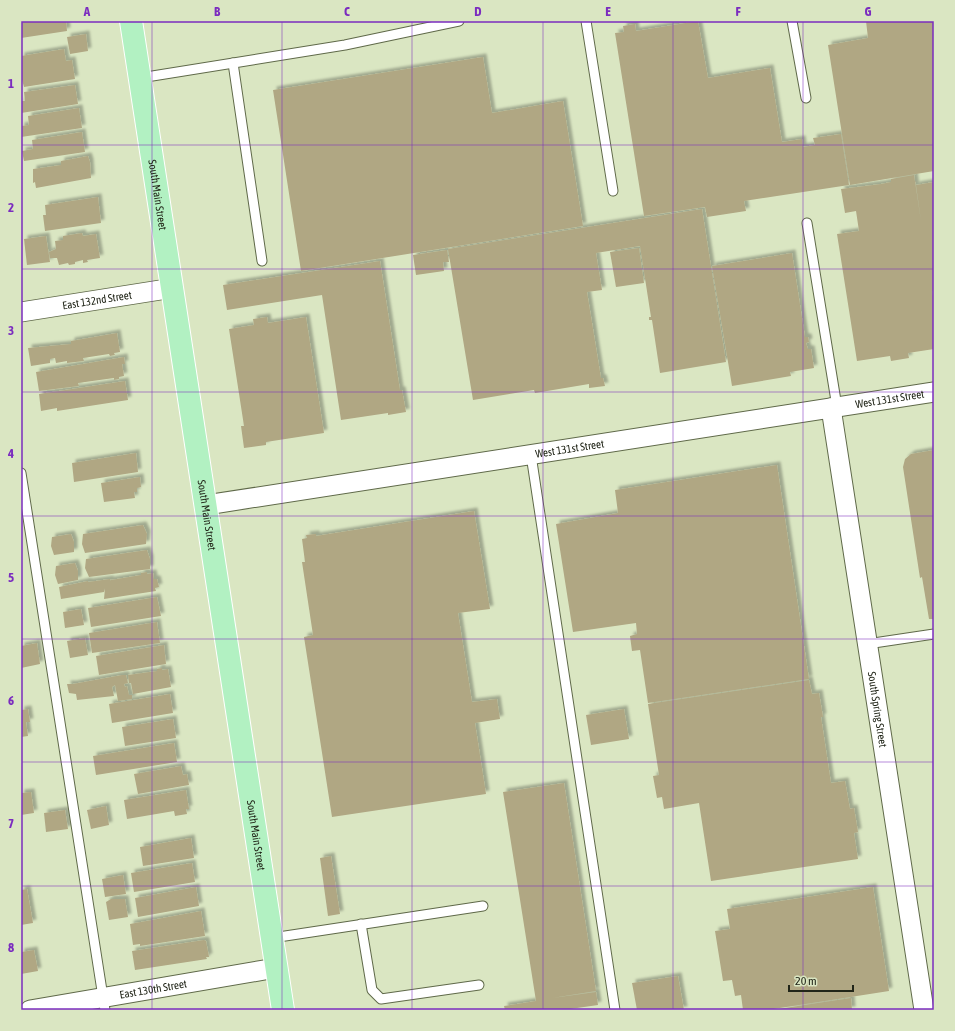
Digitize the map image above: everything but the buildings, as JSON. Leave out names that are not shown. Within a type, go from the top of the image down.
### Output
[{"type":"main road","name":"South Main Street","points":[[131,21],[283,1010]]},
{"type":"street","name":"East 132nd Street","points":[[21,312],[173,288]]},
{"type":"street","name":"West 131st Street","points":[[206,505],[934,392]]},
{"type":"street","name":"South Spring Street","points":[[834,408],[867,644],[924,1010]]},
{"type":"street","name":"East 130th Street","points":[[30,1010],[104,1004],[276,968]]},
{"type":"lane","points":[[140,78],[345,45],[458,21]]},
{"type":"lane","points":[[586,21],[613,191]]},
{"type":"lane","points":[[792,21],[806,98]]},
{"type":"lane","points":[[233,63],[262,261]]},
{"type":"lane","points":[[807,223],[834,408]]},
{"type":"lane","points":[[531,455],[615,1010]]},
{"type":"lane","points":[[21,473],[104,1004]]},
{"type":"lane","points":[[867,644],[934,634]]},
{"type":"lane","points":[[272,938],[483,906]]},
{"type":"lane","points":[[361,924],[372,990],[381,999],[479,985]]}]
